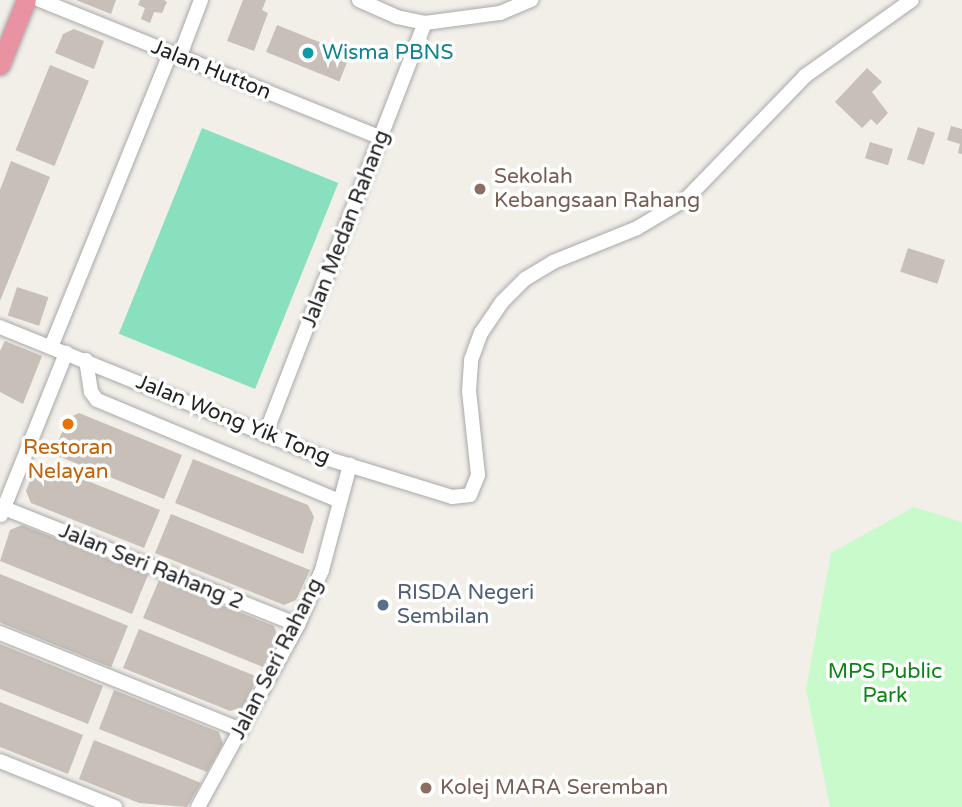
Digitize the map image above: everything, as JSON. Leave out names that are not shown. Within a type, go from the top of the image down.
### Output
[{"type":"highway","points":[[0,65],[26,0]]},
{"type":"street","name":"Jalan Hutton","points":[[40,0],[382,138]]},
{"type":"street","points":[[51,346],[174,56],[201,0]]},
{"type":"street","points":[[359,0],[397,17],[425,23],[500,13],[531,0]]},
{"type":"street","name":"Jalan Wong Yik Tong","points":[[0,327],[265,435],[452,497],[470,495],[478,475],[469,391],[471,360],[481,333],[502,302],[525,279],[553,262],[649,222],[686,199],[805,76],[912,0]]},
{"type":"street","name":"Jalan Medan Rahang","points":[[265,435],[425,23]]},
{"type":"street","points":[[2,512],[66,352]]},
{"type":"street","points":[[86,360],[91,392],[97,400],[338,500]]},
{"type":"street","name":"Jalan Seri Rahang","points":[[198,807],[298,625],[328,551],[338,500],[350,465]]},
{"type":"street","name":"Jalan Seri Rahang 2","points":[[2,512],[298,625]]},
{"type":"street","points":[[0,633],[241,730]]},
{"type":"street","points":[[0,761],[115,807]]},
{"type":"green space","points":[[202,128],[338,183],[255,389],[119,334]]},
{"type":"green space","name":"MPS Public Park","points":[[914,507],[962,522],[962,807],[830,807],[806,689],[831,553]]},
{"type":"building","points":[[76,0],[116,0],[111,14]]},
{"type":"building","points":[[140,0],[167,2],[162,13],[154,12],[150,23],[141,19],[145,8],[138,5]]},
{"type":"building","points":[[243,0],[266,0],[262,10],[268,13],[254,51],[227,41]]},
{"type":"building","name":"Wisma PBNS","points":[[277,25],[350,55],[339,81],[266,52]]},
{"type":"building","points":[[74,29],[104,41],[94,69],[55,53],[63,34]]},
{"type":"building","points":[[50,65],[89,81],[54,166],[16,150]]},
{"type":"building","points":[[867,68],[882,82],[872,92],[888,113],[877,125],[871,119],[862,128],[835,102]]},
{"type":"building","points":[[951,126],[962,129],[962,154],[958,153],[960,144],[947,140]]},
{"type":"building","points":[[918,127],[935,133],[924,165],[907,159]]},
{"type":"building","points":[[870,142],[893,149],[888,165],[865,158]]},
{"type":"building","points":[[11,161],[50,177],[0,301],[0,190]]},
{"type":"building","points":[[908,248],[945,260],[937,284],[900,272]]},
{"type":"building","points":[[17,287],[48,297],[39,326],[8,316]]},
{"type":"building","points":[[5,341],[42,356],[23,404],[0,392],[0,351]]},
{"type":"building","points":[[79,413],[182,455],[164,499],[53,454],[68,418]]},
{"type":"building","points":[[193,459],[308,505],[314,517],[303,554],[175,503]]},
{"type":"building","points":[[38,461],[160,510],[144,548],[31,503],[26,491]]},
{"type":"building","points":[[171,514],[310,570],[296,600],[284,605],[155,553]]},
{"type":"building","points":[[22,525],[148,575],[132,614],[0,561],[10,530]]},
{"type":"building","points":[[0,574],[128,626],[111,667],[0,623]]},
{"type":"building","points":[[159,580],[274,626],[278,637],[263,667],[143,618]]},
{"type":"building","points":[[139,629],[258,677],[243,707],[230,711],[123,668]]},
{"type":"building","points":[[0,644],[103,686],[88,724],[0,689]]},
{"type":"building","points":[[114,690],[219,732],[223,744],[207,772],[99,729]]},
{"type":"building","points":[[0,702],[83,735],[68,774],[0,747]]},
{"type":"building","points":[[94,740],[201,783],[187,807],[139,803],[79,779]]},
{"type":"place","name":"Wisma PBNS","points":[[308,53]]},
{"type":"place","name":"Sekolah Kebangsaan Rahang","points":[[480,189]]},
{"type":"place","name":"Restoran Nelayan","points":[[68,424]]},
{"type":"place","name":"RISDA Negeri Sembilan","points":[[383,605]]},
{"type":"place","name":"Kolej MARA Seremban","points":[[426,788]]}]
